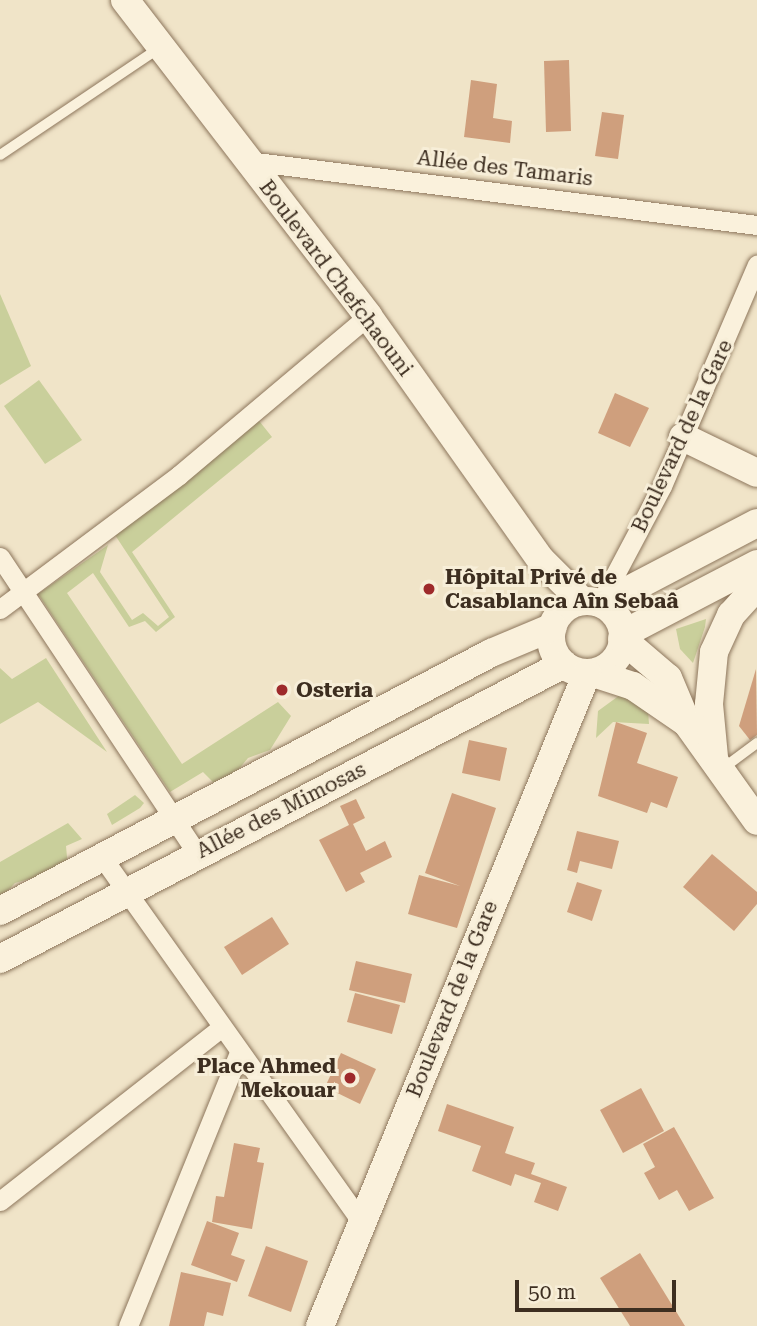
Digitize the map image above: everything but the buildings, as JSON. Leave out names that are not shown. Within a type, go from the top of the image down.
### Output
[{"type":"main road","name":"Boulevard Chefchaouni","points":[[125,0],[368,316],[541,560],[595,603]]},
{"type":"main road","points":[[682,437],[757,473]]},
{"type":"main road","points":[[687,723],[633,686],[582,670],[553,647],[554,623],[757,523]]},
{"type":"main road","name":"Boulevard Chefchaouni","points":[[541,560],[554,623]]},
{"type":"main road","points":[[582,670],[615,659],[622,636],[757,564]]},
{"type":"main road","points":[[718,764],[709,704],[714,652],[731,615],[757,586]]},
{"type":"main road","points":[[595,603],[622,636],[668,678],[687,723],[757,821]]},
{"type":"main road","name":"Allée des Mimosas","points":[[0,911],[491,653],[554,623]]},
{"type":"main road","name":"Allée des Mimosas","points":[[0,960],[197,853],[582,670]]},
{"type":"main road","name":"Boulevard de la Gare","points":[[320,1326],[582,670]]},
{"type":"street","name":"Allée des Tamaris","points":[[248,161],[757,225]]},
{"type":"street","name":"Boulevard de la Gare","points":[[595,603],[682,437],[757,264]]},
{"type":"street","points":[[0,609],[171,481],[368,316]]},
{"type":"street","points":[[0,557],[177,819],[197,853]]},
{"type":"street","points":[[102,857],[221,1028],[362,1221]]},
{"type":"street","points":[[0,1201],[221,1028]]},
{"type":"street","points":[[128,1326],[239,1052]]},
{"type":"lane","points":[[0,155],[161,47]]},
{"type":"lane","points":[[718,764],[757,743]]},
{"type":"green space","points":[[0,294],[31,366],[0,385]]},
{"type":"green space","points":[[39,380],[82,440],[45,464],[4,406]]},
{"type":"green space","points":[[256,417],[272,437],[132,552],[175,617],[156,632],[145,621],[129,627],[93,573],[67,593],[182,764],[278,702],[291,716],[270,750],[248,758],[229,781],[215,784],[203,772],[170,792],[38,594],[108,545],[100,572],[132,620],[143,613],[158,626],[169,617],[115,535]]},
{"type":"green space","points":[[706,619],[693,663],[680,649],[676,629]]},
{"type":"green space","points":[[46,658],[107,752],[38,702],[0,724],[0,668],[12,679]]},
{"type":"green space","points":[[624,692],[648,711],[649,724],[613,722],[596,738],[598,711]]},
{"type":"green space","points":[[135,795],[144,803],[112,825],[107,814]]},
{"type":"green space","points":[[68,823],[82,839],[66,846],[68,868],[15,883],[0,899],[0,862]]},
{"type":"place","name":"Hôpital Privé de Casablanca Aîn Sebaâ","points":[[429,589]]},
{"type":"place","name":"Osteria","points":[[282,690]]},
{"type":"place","name":"Place Ahmed Mekouar","points":[[350,1078]]}]
